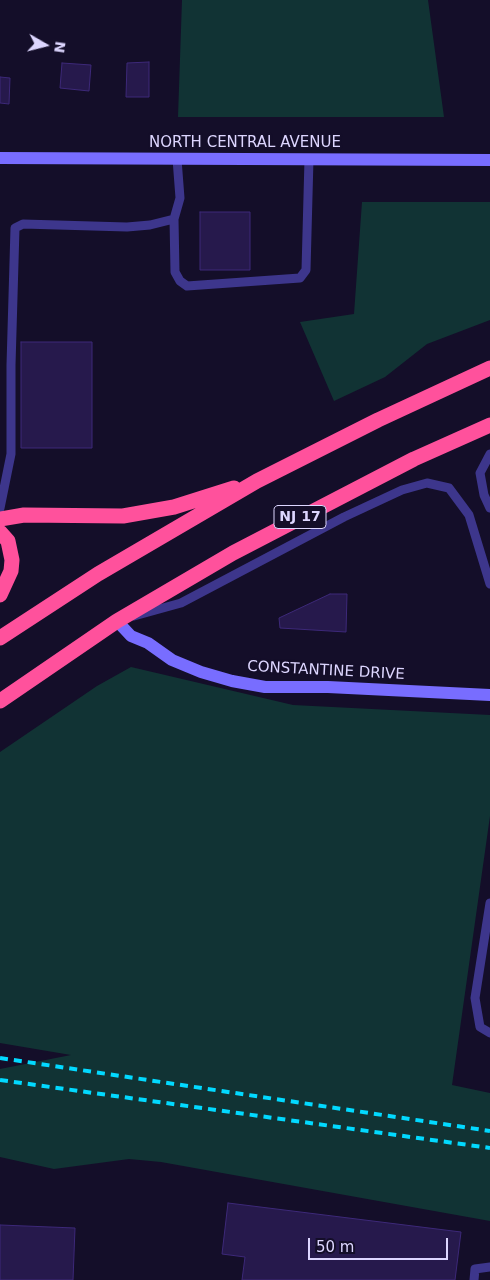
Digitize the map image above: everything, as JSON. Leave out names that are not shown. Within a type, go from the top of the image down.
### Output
[{"type":"highway","points":[[0,638],[98,574],[257,482],[378,420],[490,368]]},
{"type":"highway","name":"NJ 17","points":[[0,701],[117,621],[292,521],[414,459],[490,425]]},
{"type":"highway","points":[[0,519],[24,515],[123,516],[174,506],[257,482]]},
{"type":"highway","points":[[0,532],[8,541],[12,560],[10,571],[0,595]]},
{"type":"main road","name":"NORTH CENTRAL AVENUE","points":[[0,158],[490,160]]},
{"type":"main road","name":"CONSTANTINE DRIVE","points":[[117,621],[131,636],[148,644],[172,660],[201,672],[232,681],[265,686],[328,687],[490,695]]},
{"type":"lane","points":[[177,159],[180,198],[174,219],[175,272],[180,281],[187,286],[300,278],[306,270],[309,158]]},
{"type":"lane","points":[[0,508],[11,454],[11,365],[16,228],[23,224],[127,227],[150,225],[174,219]]},
{"type":"lane","points":[[490,454],[480,473],[484,495],[490,508]]},
{"type":"lane","points":[[117,621],[181,603],[344,517],[402,490],[427,483],[449,488],[469,515],[490,584]]},
{"type":"lane","points":[[490,903],[475,998],[480,1028],[490,1034]]},
{"type":"lane","points":[[474,1280],[476,1269],[490,1267]]},
{"type":"green space","points":[[182,0],[428,0],[444,117],[178,117]]},
{"type":"green space","points":[[362,202],[490,202],[490,320],[427,344],[385,377],[334,401],[300,322],[354,314]]},
{"type":"green space","points":[[131,667],[293,705],[490,715],[490,816],[452,1085],[490,1093],[490,1221],[161,1162],[129,1159],[54,1169],[0,1157],[0,1069],[71,1055],[0,1043],[0,752],[97,686]]},
{"type":"building","points":[[149,62],[149,97],[126,97],[127,63]]},
{"type":"building","points":[[62,63],[91,65],[89,91],[60,88]]},
{"type":"building","points":[[0,77],[10,78],[9,104],[0,103]]},
{"type":"building","points":[[200,212],[250,212],[250,270],[200,270]]},
{"type":"building","points":[[21,342],[92,342],[92,448],[21,448]]},
{"type":"building","points":[[330,594],[347,594],[346,632],[280,628],[279,618]]},
{"type":"building","points":[[228,1203],[461,1232],[455,1280],[242,1280],[245,1257],[222,1254]]},
{"type":"building","points":[[0,1225],[75,1228],[73,1280],[0,1280]]},
{"type":"railway","points":[[0,1058],[490,1131]]},
{"type":"railway","points":[[0,1080],[490,1148]]}]
